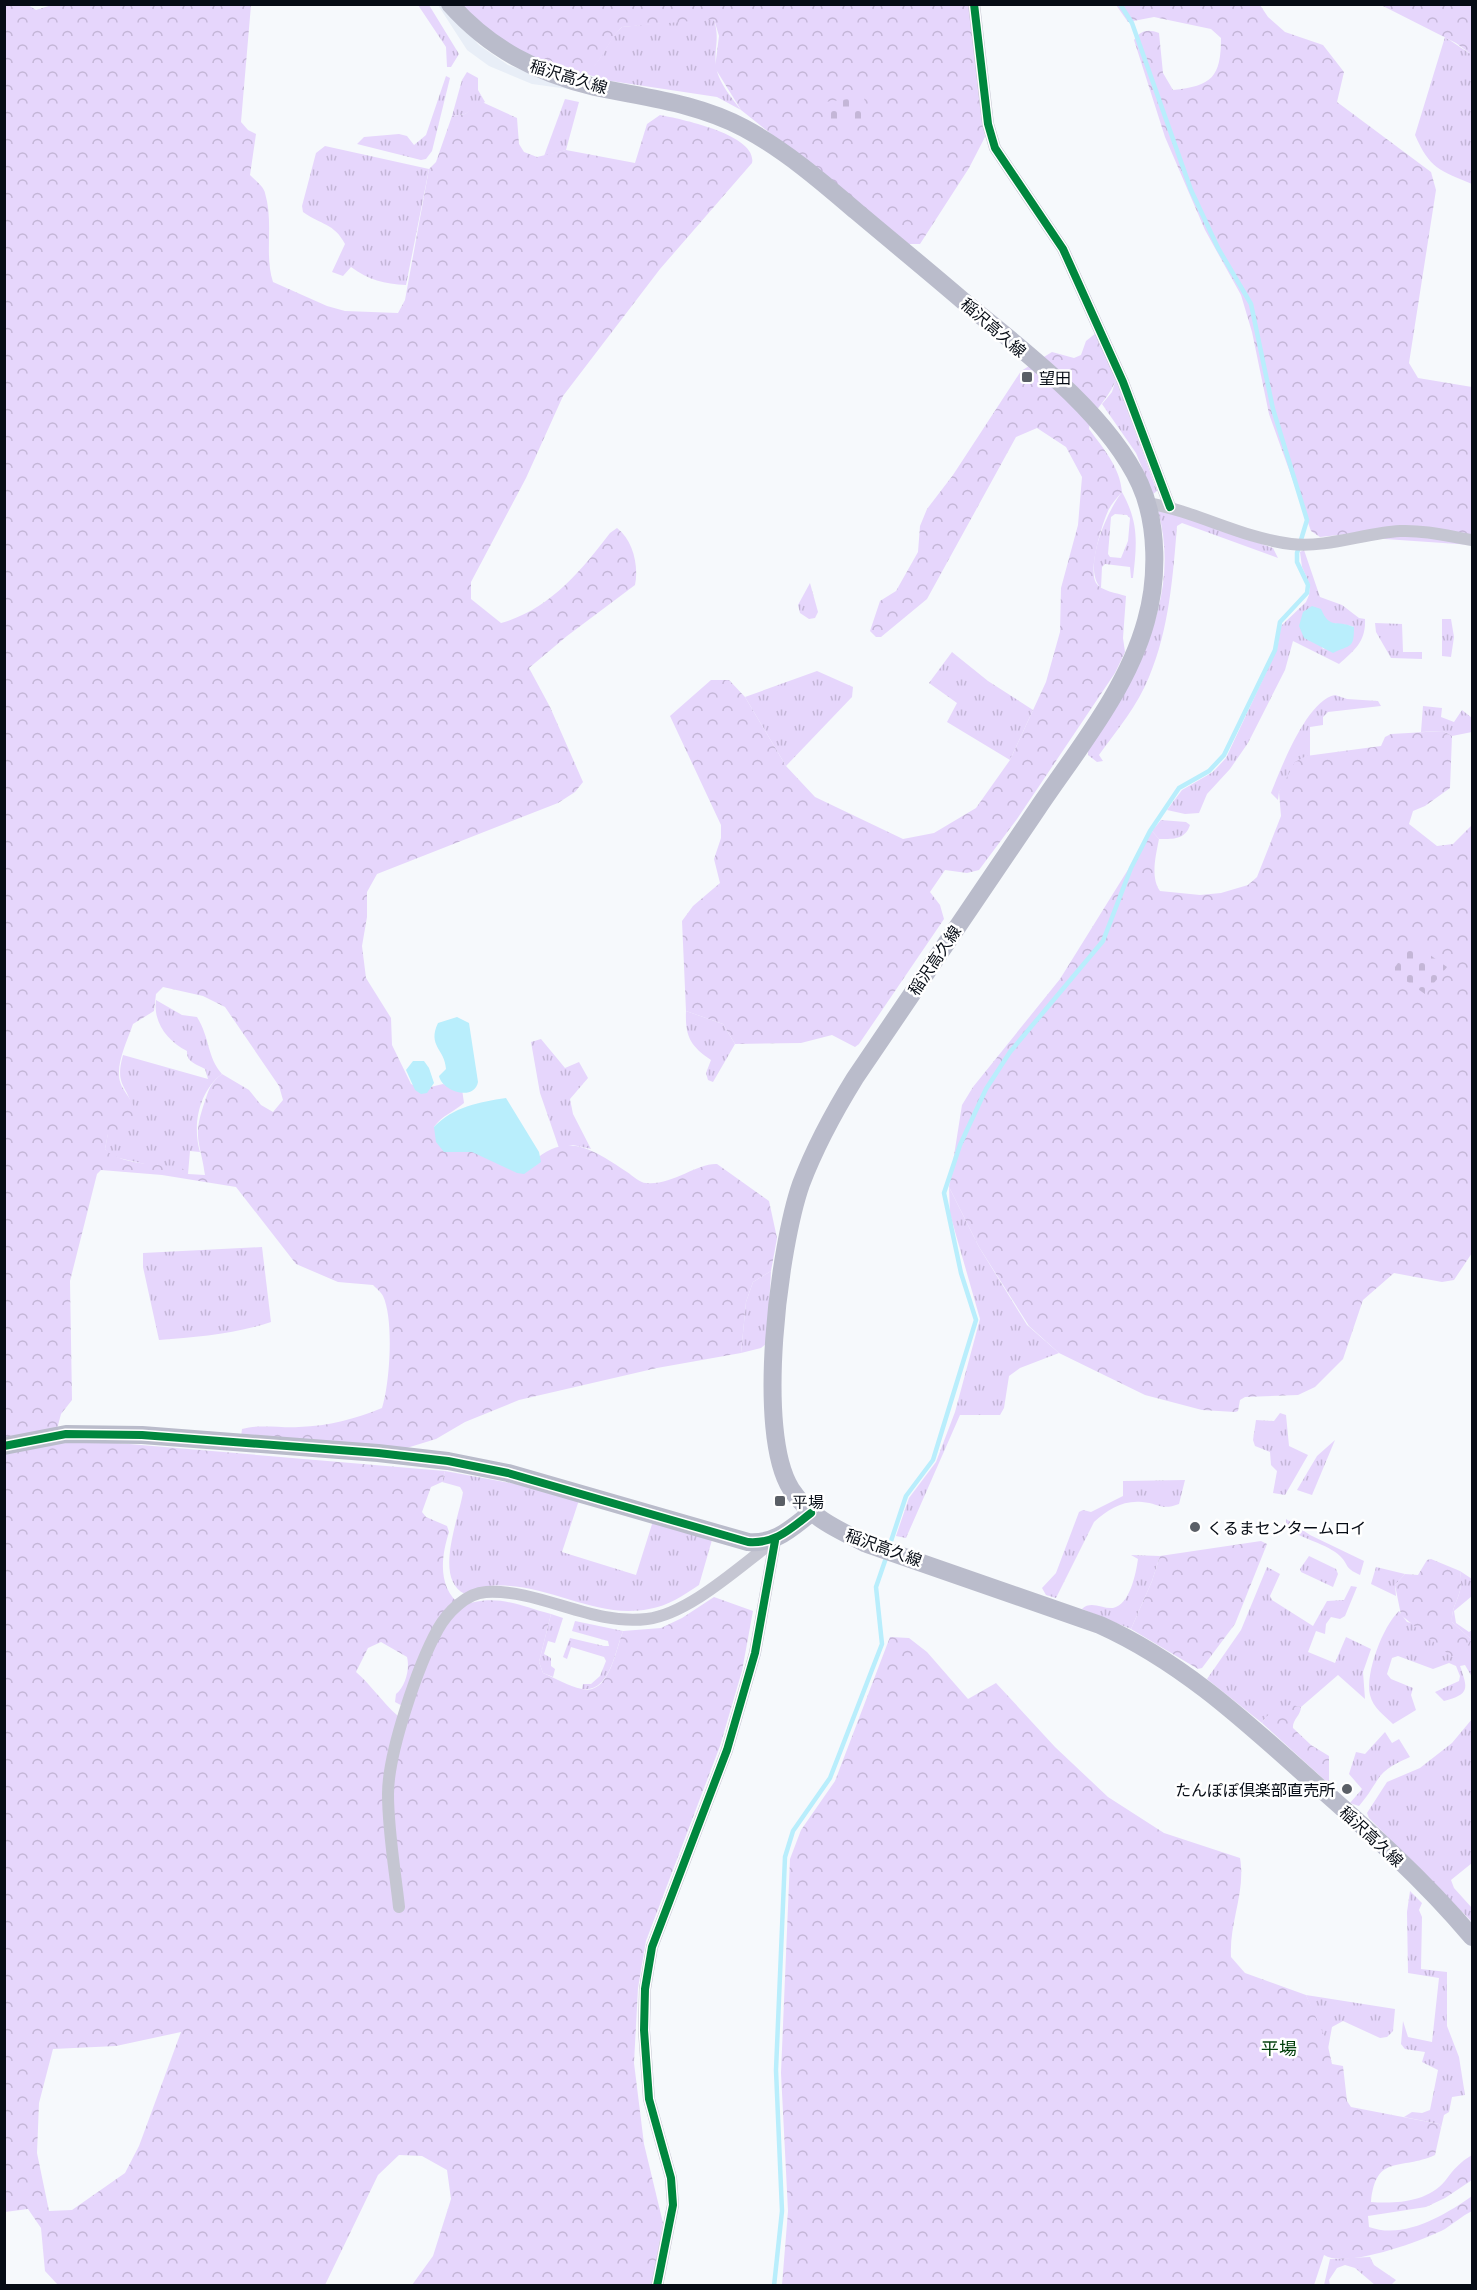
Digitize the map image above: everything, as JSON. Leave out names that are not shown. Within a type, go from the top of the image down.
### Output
[{"type":"main road","name":"稲沢高久線","points":[[450,4],[478,34],[498,48],[544,72],[597,87],[709,111],[776,147],[810,172],[1000,331],[1071,394],[1104,429],[1127,461],[1147,503],[1152,534],[1153,590],[1146,621],[1125,674],[1076,751],[855,1078],[825,1130],[801,1184],[781,1264],[773,1409],[777,1455],[790,1488],[811,1513],[867,1544],[1100,1625],[1134,1641],[1165,1660],[1224,1702],[1340,1806],[1413,1874],[1473,1937]]},
{"type":"main road","points":[[4,1446],[66,1434],[142,1435],[378,1453],[448,1461],[508,1473],[748,1542],[775,1540],[811,1513]]},
{"type":"street","points":[[974,4],[988,124],[995,148],[1064,249],[1123,382],[1170,507]]},
{"type":"street","points":[[1147,503],[1170,507],[1253,535],[1292,544],[1310,544],[1399,531],[1422,531],[1473,540]]},
{"type":"street","points":[[399,1907],[388,1793],[391,1764],[408,1702],[438,1628],[460,1603],[483,1592],[507,1592],[596,1614],[625,1619],[648,1619],[688,1603],[775,1540]]},
{"type":"street","points":[[657,2286],[673,2205],[671,2178],[649,2099],[644,2030],[645,1989],[652,1947],[727,1750],[755,1653],[775,1540]]},
{"type":"shaded area","points":[[438,5],[442,5],[479,45],[508,65],[583,91],[532,84],[489,66],[467,50]]},
{"type":"green space","points":[[55,4],[251,5],[241,122],[248,130],[256,134],[250,175],[263,188],[268,204],[269,260],[273,282],[327,306],[345,311],[398,313],[405,300],[429,169],[436,162],[452,116],[465,114],[482,102],[517,118],[519,144],[524,152],[537,157],[566,150],[635,163],[647,124],[660,115],[716,130],[743,144],[751,153],[752,163],[660,269],[563,396],[526,478],[471,582],[471,599],[501,623],[534,609],[549,599],[575,575],[610,533],[617,528],[631,546],[636,570],[635,585],[529,668],[550,707],[583,782],[575,792],[558,803],[377,874],[367,892],[367,917],[362,946],[366,978],[391,1018],[392,1045],[411,1084],[422,1089],[443,1084],[462,1089],[464,1103],[441,1119],[434,1127],[533,1162],[545,1152],[558,1147],[581,1147],[604,1157],[644,1183],[665,1181],[701,1167],[717,1164],[769,1201],[777,1238],[771,1271],[753,1282],[746,1302],[741,1353],[657,1368],[519,1400],[465,1422],[436,1439],[400,1450],[241,1437],[242,1429],[263,1426],[321,1425],[352,1419],[382,1408],[390,1351],[389,1320],[383,1296],[373,1285],[338,1282],[296,1264],[236,1187],[162,1175],[101,1170],[97,1174],[70,1281],[72,1400],[61,1414],[57,1429],[94,1441],[445,1471],[442,1482],[431,1487],[422,1512],[426,1517],[447,1526],[449,1532],[443,1562],[448,1590],[462,1606],[485,1600],[496,1600],[551,1614],[539,1662],[543,1673],[577,1688],[591,1689],[605,1678],[623,1631],[661,1628],[682,1618],[714,1597],[753,1611],[742,1671],[720,1746],[646,1941],[638,1988],[634,2063],[644,2144],[663,2223],[652,2285],[412,2285],[433,2256],[451,2199],[447,2170],[422,2156],[399,2155],[378,2175],[325,2285],[58,2285],[45,2271],[41,2228],[28,2209],[5,2212],[4,5],[28,5],[36,10]],"holes":[[[163,987],[203,996],[225,1007],[279,1086],[283,1100],[273,1112],[261,1105],[249,1090],[222,1074],[218,1077],[209,1089],[199,1123],[198,1139],[205,1175],[188,1174],[181,1167],[129,1161],[105,1149],[108,1134],[124,1129],[134,1114],[134,1107],[123,1089],[119,1075],[120,1062],[126,1043],[133,1024],[154,1011],[156,994]],[[381,1642],[407,1657],[406,1677],[396,1694],[395,1702],[410,1710],[398,1716],[356,1672],[368,1648]],[[181,2032],[139,2146],[125,2173],[72,2210],[49,2211],[37,2153],[39,2103],[53,2049],[116,2046]]]},
{"type":"green space","points":[[418,5],[429,5],[459,54],[451,67],[447,67],[446,47]]},
{"type":"green space","points":[[460,5],[969,5],[985,137],[969,168],[920,244],[909,244],[741,110],[715,68],[719,36],[714,19],[622,27],[595,66],[586,73],[580,73],[551,66],[516,51]]},
{"type":"green space","points":[[1116,5],[1260,5],[1268,17],[1285,32],[1323,45],[1344,72],[1337,102],[1431,172],[1436,190],[1409,363],[1418,378],[1472,387],[1472,545],[1385,539],[1357,533],[1320,537],[1311,531],[1269,414],[1252,332],[1241,295],[1205,230],[1165,137],[1134,40],[1145,31],[1159,33],[1163,73],[1173,90],[1197,86],[1212,77],[1219,62],[1221,38],[1211,29],[1154,17],[1128,22]]},
{"type":"green space","points":[[1381,5],[1472,5],[1472,55],[1456,43]]},
{"type":"green space","points":[[714,19],[717,33],[717,71],[741,110],[717,97],[611,81],[585,74],[596,64],[612,38],[622,27]]},
{"type":"green space","points":[[1445,37],[1472,55],[1472,184],[1443,171],[1431,162],[1415,135]]},
{"type":"green space","points":[[467,72],[478,78],[478,90],[485,102],[465,114],[452,116],[462,80]]},
{"type":"green space","points":[[446,76],[450,78],[432,151],[426,159],[421,160],[357,144],[364,137],[399,134],[407,136],[414,145],[426,135]]},
{"type":"green space","points":[[864,97],[867,119],[828,124],[825,102]]},
{"type":"green space","points":[[565,99],[579,102],[566,150],[544,156]]},
{"type":"green space","points":[[325,146],[429,169],[406,285],[377,280],[351,267],[343,276],[332,272],[345,244],[332,228],[303,212],[302,206],[316,153]]},
{"type":"green space","points":[[1096,333],[1116,379],[1093,416],[1089,429],[1114,466],[1122,492],[1105,517],[1099,536],[1094,568],[1094,577],[1098,586],[1126,596],[1123,638],[1125,652],[1115,673],[1017,819],[979,870],[967,873],[945,870],[930,892],[940,905],[944,919],[859,1044],[855,1047],[832,1035],[801,1043],[735,1044],[723,1024],[686,1011],[682,921],[693,906],[720,883],[714,859],[721,838],[721,825],[670,716],[711,680],[729,680],[745,697],[786,766],[815,797],[903,839],[934,833],[976,808],[1010,760],[1046,682],[1060,632],[1061,588],[1078,525],[1082,477],[1066,447],[1037,428],[1016,437],[927,599],[881,637],[876,637],[870,631],[880,601],[896,591],[918,552],[920,526],[927,509],[953,475],[1021,371],[1052,352],[1074,358],[1081,355],[1086,341]]},
{"type":"green space","points":[[1116,379],[1157,491],[1153,494],[1136,453],[1102,404],[1112,392]]},
{"type":"green space","points":[[1122,492],[1134,524],[1136,544],[1133,578],[1131,578],[1130,567],[1105,564],[1102,567],[1101,588],[1096,579],[1095,554],[1104,525]],"holes":[[[1115,514],[1127,515],[1130,518],[1128,541],[1121,558],[1110,557],[1108,554],[1111,517]]]},
{"type":"green space","points":[[1158,511],[1185,516],[1273,548],[1278,558],[1182,523],[1177,526],[1166,622],[1156,659],[1139,697],[1099,755],[1103,761],[1097,762],[1088,755],[1088,751],[1137,667],[1159,607],[1164,576],[1164,544]]},
{"type":"green space","points":[[1304,550],[1320,597],[1342,605],[1359,618],[1365,619],[1361,639],[1355,649],[1339,664],[1293,641],[1285,670],[1248,743],[1230,769],[1207,794],[1199,813],[1185,814],[1167,810],[1182,790],[1213,772],[1226,758],[1277,649],[1281,626],[1306,602],[1309,595],[1310,585],[1302,567],[1300,552]],"holes":[[[1327,622],[1354,627],[1352,635],[1323,649],[1321,645]]]},
{"type":"green space","points":[[810,583],[818,612],[815,618],[809,619],[800,613],[798,605]]},
{"type":"green space","points":[[1442,619],[1451,619],[1454,637],[1451,657],[1442,656]]},
{"type":"green space","points":[[1375,623],[1402,624],[1403,652],[1422,652],[1422,659],[1391,658],[1376,632]]},
{"type":"green space","points":[[952,652],[988,681],[1033,710],[1010,760],[947,722],[957,703],[929,683]]},
{"type":"green space","points":[[817,671],[853,687],[852,697],[786,766],[745,697]]},
{"type":"green space","points":[[1335,695],[1347,699],[1378,701],[1381,706],[1328,712],[1323,717],[1323,725],[1310,727],[1310,756],[1306,756],[1279,792],[1278,800],[1271,793],[1296,736],[1315,709]]},
{"type":"green space","points":[[1423,706],[1442,708],[1441,717],[1454,722],[1462,710],[1472,718],[1472,732],[1452,736],[1443,731],[1421,732]]},
{"type":"green space","points":[[1443,731],[1452,736],[1450,788],[1425,806],[1413,811],[1409,824],[1437,846],[1453,844],[1472,825],[1472,1253],[1454,1280],[1442,1282],[1394,1273],[1363,1300],[1343,1359],[1315,1387],[1298,1395],[1245,1397],[1240,1400],[1238,1411],[1235,1412],[1202,1410],[1145,1395],[1059,1353],[1029,1326],[979,1247],[949,1187],[962,1105],[973,1087],[1060,979],[1152,831],[1159,839],[1154,873],[1160,891],[1200,895],[1221,893],[1248,885],[1257,877],[1281,816],[1279,792],[1295,762],[1306,756],[1381,746],[1385,737],[1391,734]]},
{"type":"green space","points":[[1161,820],[1186,822],[1190,825],[1182,836],[1174,839],[1159,839],[1152,831]]},
{"type":"green space","points":[[1413,943],[1447,967],[1425,994],[1392,971]]},
{"type":"green space","points":[[156,1000],[182,1015],[197,1017],[217,1068],[222,1074],[208,1090],[199,1109],[197,1131],[200,1152],[190,1151],[188,1174],[110,1156],[105,1149],[108,1133],[134,1113],[121,1080],[123,1055],[208,1079],[205,1069],[190,1060],[187,1051],[173,1042],[163,1030],[157,1016]]},
{"type":"green space","points":[[686,1011],[723,1024],[735,1044],[713,1082],[708,1080],[706,1073],[711,1060],[690,1040]]},
{"type":"green space","points":[[541,1039],[565,1068],[579,1062],[588,1078],[570,1099],[573,1114],[591,1149],[573,1145],[559,1148],[540,1093],[531,1042]]},
{"type":"green space","points":[[949,1187],[979,1247],[1027,1325],[1059,1353],[1020,1368],[1009,1376],[1004,1408],[1000,1415],[960,1415],[906,1538],[896,1536],[909,1498],[936,1462],[955,1412],[980,1319],[950,1214]]},
{"type":"green space","points":[[262,1247],[271,1322],[230,1332],[159,1340],[143,1267],[143,1253]]},
{"type":"green space","points":[[771,1271],[767,1343],[761,1348],[741,1353],[746,1302],[753,1282]]},
{"type":"green space","points":[[1280,1413],[1286,1415],[1289,1446],[1308,1455],[1285,1495],[1273,1493],[1277,1471],[1271,1465],[1270,1452],[1255,1446],[1253,1440],[1256,1420],[1274,1421]]},
{"type":"green space","points":[[1335,1440],[1312,1495],[1297,1490],[1317,1456]]},
{"type":"green space","points":[[445,1471],[532,1487],[579,1500],[562,1552],[636,1575],[653,1521],[712,1540],[699,1585],[676,1600],[663,1605],[629,1611],[589,1605],[531,1589],[511,1586],[488,1586],[465,1594],[456,1586],[451,1576],[449,1562],[453,1532],[463,1492],[460,1487],[442,1482]]},
{"type":"green space","points":[[1185,1480],[1179,1504],[1164,1507],[1142,1502],[1128,1503],[1110,1510],[1094,1522],[1056,1598],[1046,1595],[1042,1588],[1056,1573],[1079,1512],[1083,1510],[1091,1512],[1123,1496],[1123,1481]]},
{"type":"green space","points":[[1286,1519],[1310,1535],[1364,1561],[1360,1575],[1349,1568],[1335,1552],[1286,1527]]},
{"type":"green space","points":[[1261,1541],[1267,1544],[1235,1624],[1202,1668],[1198,1669],[1131,1629],[1160,1556]]},
{"type":"green space","points":[[1131,1555],[1160,1556],[1131,1629],[1082,1609],[1089,1605],[1113,1608],[1124,1601],[1131,1588],[1138,1559]]},
{"type":"green space","points":[[1309,1556],[1336,1569],[1338,1574],[1333,1587],[1301,1572],[1300,1569]]},
{"type":"green space","points":[[1431,1559],[1460,1571],[1461,1587],[1452,1622],[1471,1639],[1462,1657],[1452,1657],[1401,1615],[1395,1585],[1405,1574],[1418,1575],[1427,1560]]},
{"type":"green space","points":[[1267,1567],[1280,1574],[1270,1596],[1272,1600],[1313,1626],[1327,1601],[1344,1600],[1351,1586],[1357,1587],[1345,1616],[1340,1619],[1331,1617],[1326,1624],[1325,1634],[1316,1631],[1308,1652],[1335,1663],[1346,1637],[1371,1649],[1363,1672],[1365,1699],[1338,1675],[1301,1707],[1279,1709],[1262,1723],[1207,1679],[1241,1630]]},
{"type":"green space","points":[[1376,1567],[1405,1574],[1395,1585],[1396,1596],[1371,1584]]},
{"type":"green space","points":[[1460,1571],[1472,1579],[1472,1596],[1454,1611],[1456,1623],[1469,1632],[1472,1630],[1472,1677],[1465,1665],[1460,1666],[1465,1680],[1465,1690],[1459,1696],[1444,1701],[1435,1692],[1459,1681],[1460,1676],[1456,1666],[1449,1663],[1433,1669],[1398,1656],[1392,1658],[1387,1674],[1391,1679],[1413,1688],[1411,1695],[1416,1710],[1393,1724],[1376,1708],[1370,1695],[1370,1675],[1381,1638],[1399,1611],[1407,1622],[1471,1639],[1452,1622],[1452,1615],[1461,1587]]},
{"type":"green space","points":[[551,1614],[563,1618],[555,1643],[548,1641],[544,1654],[551,1658],[551,1666],[555,1669],[553,1677],[543,1673],[539,1662]]},
{"type":"green space","points":[[575,1621],[623,1631],[605,1678],[591,1688],[582,1689],[583,1684],[591,1684],[600,1676],[606,1661],[604,1657],[571,1647],[567,1659],[563,1657],[570,1638],[604,1646],[609,1646],[608,1641],[572,1631]]},
{"type":"green space","points":[[890,1637],[909,1638],[927,1652],[968,1699],[996,1683],[1055,1747],[1108,1797],[1164,1833],[1240,1858],[1241,1883],[1232,1932],[1231,1957],[1245,1973],[1306,1995],[1327,2042],[1332,2064],[1343,2066],[1347,2101],[1351,2107],[1439,2124],[1441,2128],[1435,2155],[1384,2170],[1378,2176],[1371,2202],[1400,2202],[1430,2193],[1472,2155],[1472,2180],[1445,2198],[1426,2207],[1368,2216],[1369,2227],[1382,2230],[1410,2228],[1437,2218],[1472,2196],[1472,2211],[1445,2229],[1384,2252],[1349,2259],[1324,2255],[1314,2285],[782,2285],[788,2211],[781,2073],[790,1859],[801,1830],[835,1781]]},
{"type":"green space","points":[[1292,1705],[1301,1707],[1293,1728],[1311,1745],[1329,1756],[1329,1784],[1262,1723],[1275,1710]]},
{"type":"green space","points":[[1472,1719],[1472,1863],[1451,1880],[1454,1888],[1472,1908],[1472,1922],[1369,1818],[1367,1813],[1387,1782],[1420,1768],[1452,1743]]},
{"type":"green space","points":[[1385,1732],[1392,1743],[1399,1739],[1410,1757],[1384,1772],[1359,1806],[1350,1803],[1362,1789],[1349,1774],[1356,1752],[1365,1754]]},
{"type":"green space","points":[[1410,1891],[1422,1903],[1419,1910],[1422,1917],[1421,1969],[1447,1972],[1447,2026],[1459,2057],[1465,2095],[1452,2097],[1449,2112],[1444,2115],[1441,2128],[1439,2124],[1404,2117],[1412,2112],[1422,2113],[1430,2110],[1438,2070],[1422,2062],[1425,2052],[1405,2049],[1401,2044],[1403,2021],[1408,2037],[1432,2042],[1439,1978],[1408,1973],[1407,1912]]},
{"type":"green space","points":[[1306,1995],[1395,2009],[1393,2031],[1387,2037],[1380,2038],[1343,2021],[1332,2027],[1328,2049]]},
{"type":"green space","points":[[1370,2257],[1374,2265],[1396,2280],[1391,2285],[1375,2285],[1355,2268],[1345,2265],[1337,2268],[1329,2280],[1330,2285],[1324,2285],[1330,2259]]},
{"type":"water","points":[[1312,606],[1321,609],[1330,622],[1354,627],[1352,643],[1333,653],[1304,638],[1299,626],[1303,612]]},
{"type":"water","points":[[457,1017],[469,1023],[478,1082],[471,1092],[465,1093],[452,1090],[441,1081],[439,1076],[446,1069],[445,1062],[434,1037],[438,1023]]},
{"type":"water","points":[[413,1061],[424,1061],[429,1068],[434,1083],[427,1093],[421,1094],[415,1090],[406,1070]]},
{"type":"water","points":[[506,1098],[539,1152],[541,1162],[524,1174],[517,1173],[472,1152],[444,1152],[436,1142],[434,1127],[441,1120],[458,1110]]},
{"type":"waterway","points":[[889,1547],[906,1496],[933,1460],[976,1320],[961,1273],[944,1193],[960,1145],[986,1089],[1010,1052],[1103,941],[1131,868],[1150,831],[1179,788],[1209,771],[1224,755],[1275,650],[1280,622],[1307,593],[1308,585],[1297,562],[1297,553],[1307,520],[1273,409],[1251,304],[1218,248],[1191,190],[1132,23],[1120,4]]},
{"type":"waterway","points":[[774,2286],[782,2211],[776,2070],[785,1857],[793,1831],[830,1778],[882,1644],[876,1587],[887,1555]]},
{"type":"cycle path","points":[[974,4],[988,124],[995,148],[1063,249],[1123,382],[1170,507]]},
{"type":"cycle path","points":[[4,1446],[66,1434],[142,1435],[378,1453],[448,1461],[508,1473],[748,1542],[775,1538],[811,1513]]},
{"type":"cycle path","points":[[657,2286],[673,2205],[671,2178],[649,2099],[644,2030],[645,1989],[652,1947],[727,1750],[755,1653],[775,1541]]},
{"type":"place","name":"望田","points":[[1027,377]]},
{"type":"place","name":"平場","points":[[780,1501]]},
{"type":"place","name":"くるまセンタームロイ","points":[[1195,1527]]},
{"type":"place","name":"たんぽぽ倶楽部直売所","points":[[1347,1789]]},
{"type":"district","name":"平場","points":[[1279,2048]]}]
